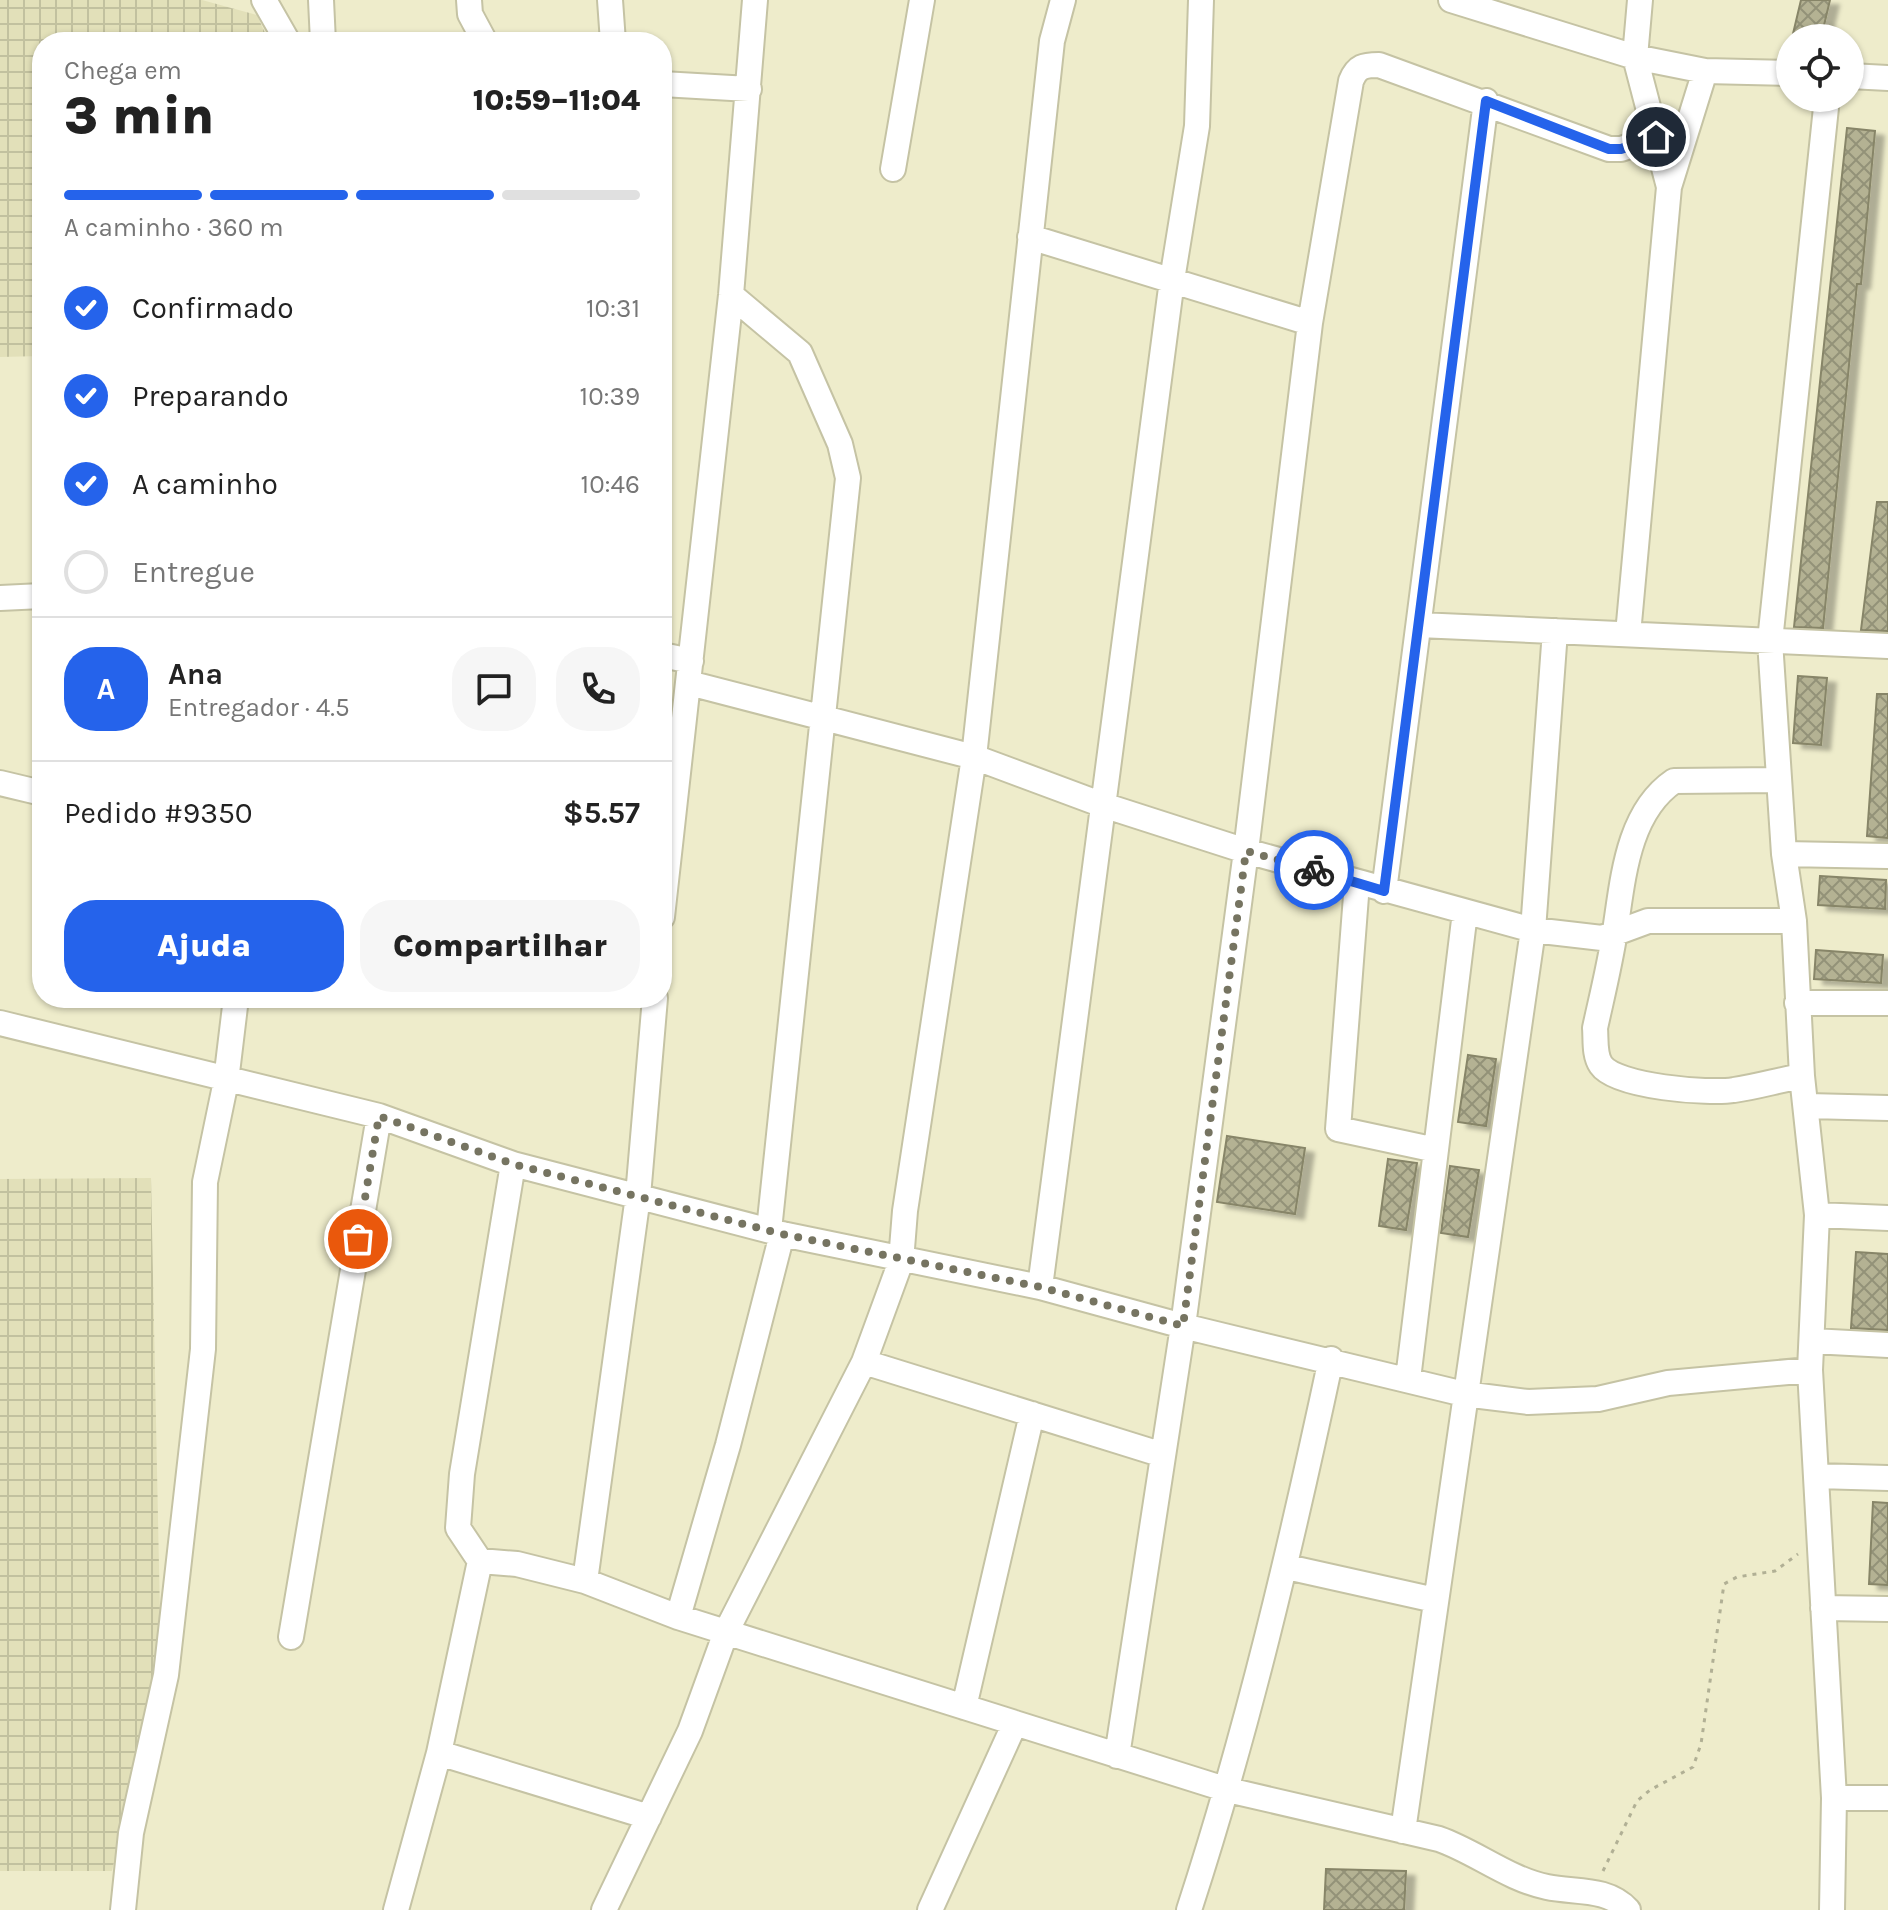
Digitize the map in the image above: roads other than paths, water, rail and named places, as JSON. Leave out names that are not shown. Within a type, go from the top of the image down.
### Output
[{"type":"street","points":[[264,0],[282,32]]},
{"type":"street","points":[[321,0],[323,32]]},
{"type":"street","points":[[469,0],[470,14],[480,32]]},
{"type":"street","points":[[610,0],[612,32]]},
{"type":"street","points":[[672,830],[731,295],[755,0]]},
{"type":"street","points":[[893,169],[922,0]]},
{"type":"street","points":[[604,1910],[690,1731],[726,1632],[864,1362],[901,1261],[905,1211],[974,757],[1052,41],[1063,0]]},
{"type":"street","points":[[1040,1287],[1172,280],[1197,126],[1201,0]]},
{"type":"street","points":[[1451,0],[1635,57],[1705,71],[1776,73]]},
{"type":"street","points":[[1640,0],[1635,57],[1669,187]]},
{"type":"street","points":[[1117,1756],[1183,1326],[1246,851],[1310,323],[1347,97],[1355,70],[1365,65],[1379,65],[1486,101],[1609,149],[1621,149],[1656,137]]},
{"type":"street","points":[[1628,634],[1669,187],[1705,71]]},
{"type":"street","points":[[1864,77],[1888,78]]},
{"type":"street","points":[[672,85],[749,89]]},
{"type":"street","points":[[1384,891],[1486,101]]},
{"type":"street","points":[[1826,112],[1770,641],[1784,854],[1794,921],[1802,1076],[1808,1106],[1817,1215],[1810,1370],[1834,1798],[1832,1910]]},
{"type":"street","points":[[1030,237],[1310,323]]},
{"type":"street","points":[[678,1617],[728,1445],[775,1232],[821,715],[848,478],[846,460],[800,353],[731,295]]},
{"type":"street","points":[[0,598],[32,596]]},
{"type":"street","points":[[1419,625],[1888,646]]},
{"type":"street","points":[[1403,1831],[1533,930],[1555,631]]},
{"type":"street","points":[[672,661],[690,672],[821,715],[974,757],[1103,805],[1246,851],[1533,930],[1602,938],[1648,921],[1794,921]]},
{"type":"street","points":[[1779,780],[1683,779],[1661,790],[1635,836],[1625,865],[1615,933],[1595,1028],[1599,1063],[1607,1071],[1643,1083],[1699,1091],[1737,1090],[1802,1076]]},
{"type":"street","points":[[0,783],[32,791]]},
{"type":"street","points":[[1784,854],[1888,856]]},
{"type":"street","points":[[1357,883],[1338,1129],[1436,1150]]},
{"type":"street","points":[[1408,1379],[1465,912]]},
{"type":"street","points":[[1797,1003],[1888,1003]]},
{"type":"street","points":[[123,1910],[131,1833],[166,1675],[203,1349],[205,1182],[226,1081],[235,1008]]},
{"type":"street","points":[[585,1581],[638,1196],[654,1008]]},
{"type":"street","points":[[0,1023],[226,1081],[379,1116],[513,1164],[775,1232],[901,1261],[1040,1287],[1183,1326],[1331,1359],[1464,1394],[1528,1402],[1598,1399],[1668,1383],[1810,1370]]},
{"type":"street","points":[[1808,1106],[1888,1108]]},
{"type":"street","points":[[291,1637],[379,1116]]},
{"type":"street","points":[[396,1910],[439,1753],[480,1561],[458,1528],[462,1474],[513,1164]]},
{"type":"street","points":[[1817,1215],[1888,1218]]},
{"type":"street","points":[[1812,1341],[1888,1345]]},
{"type":"street","points":[[1189,1910],[1228,1790],[1287,1567],[1331,1359]]},
{"type":"street","points":[[864,1362],[1163,1455]]},
{"type":"street","points":[[964,1707],[1032,1414]]},
{"type":"street","points":[[1816,1476],[1888,1478]]},
{"type":"street","points":[[480,1561],[517,1564],[585,1581],[678,1617],[1228,1790],[1463,1848],[1518,1878],[1546,1887],[1610,1895],[1628,1910]]},
{"type":"street","points":[[1287,1567],[1435,1600]]},
{"type":"street","points":[[1823,1608],[1888,1609]]},
{"type":"street","points":[[930,1910],[1015,1723]]},
{"type":"street","points":[[439,1753],[649,1817]]},
{"type":"street","points":[[1834,1798],[1888,1798]]},
{"type":"street","points":[[618,1883],[624,1910]]}]
